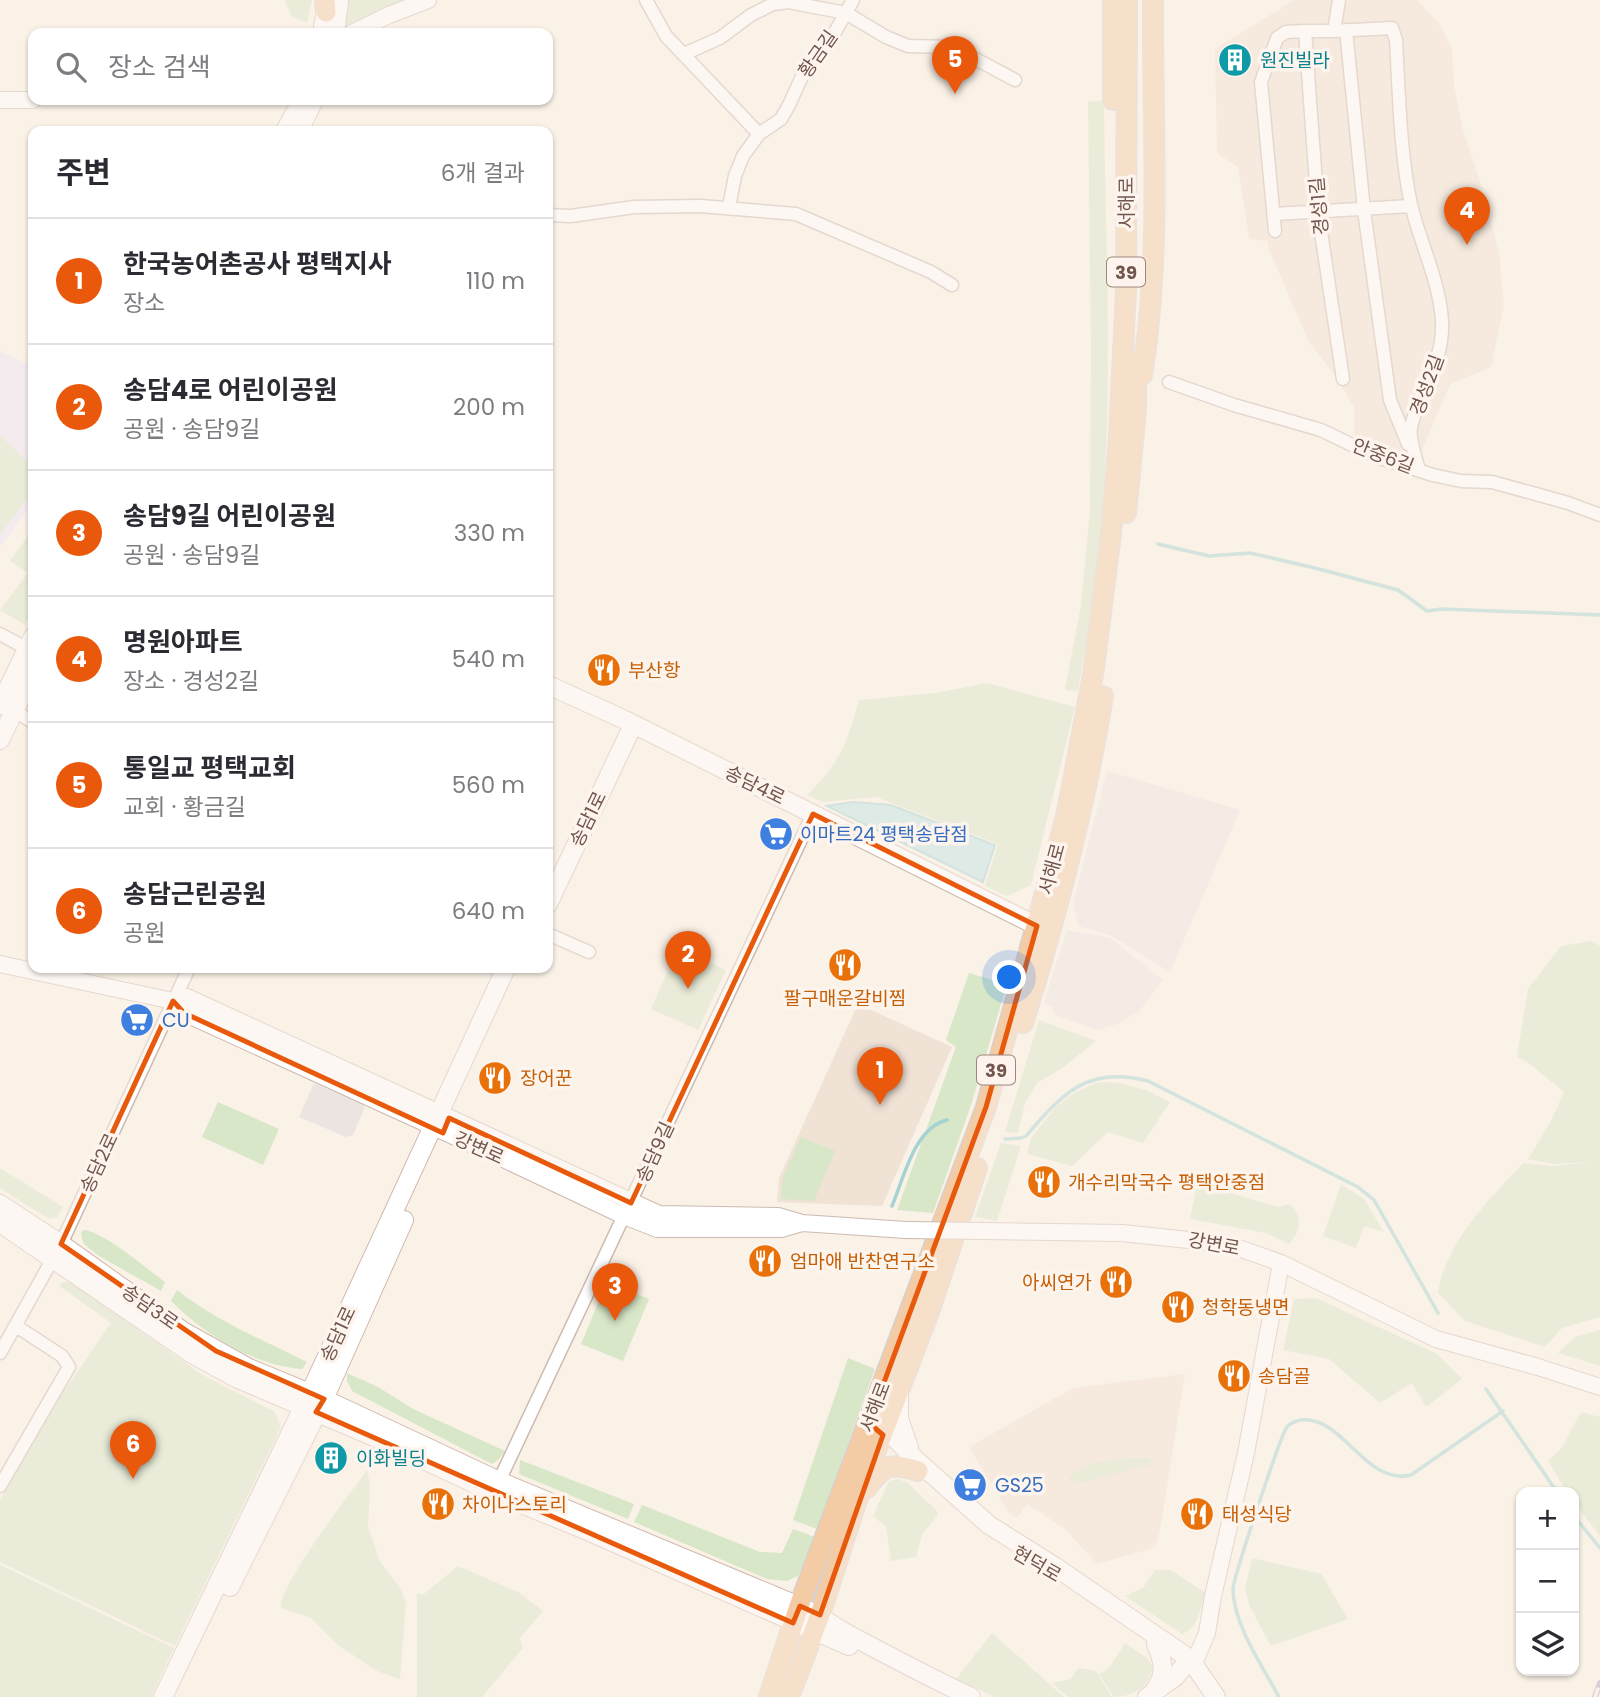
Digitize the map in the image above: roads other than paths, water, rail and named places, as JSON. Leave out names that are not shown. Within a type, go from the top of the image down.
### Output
[{"type":"main road","points":[[1113,0],[1114,298],[1119,437]]},
{"type":"main road","name":"서해로","points":[[769,1697],[796,1614],[877,1425],[899,1392],[929,1312],[1056,917],[1093,756],[1125,526],[1136,411],[1132,106],[1127,0]]},
{"type":"main road","name":"서해로","points":[[789,1697],[817,1623],[856,1503],[877,1425],[986,1107],[1066,817],[1093,675],[1111,534],[1119,437],[1132,106],[1140,0]]},
{"type":"main road","points":[[1136,411],[1149,333],[1153,213],[1153,0]]},
{"type":"main road","points":[[323,28],[330,3]]},
{"type":"main road","points":[[330,3],[334,28]]},
{"type":"main road","points":[[288,126],[299,105]]},
{"type":"main road","points":[[301,126],[312,105]]},
{"type":"main road","points":[[0,740],[7,708],[28,654]]},
{"type":"main road","points":[[7,708],[28,679]]},
{"type":"main road","name":"송담4로","points":[[553,688],[1035,932]]},
{"type":"main road","name":"송담4로","points":[[553,697],[626,726]]},
{"type":"main road","name":"송담1로","points":[[553,869],[626,726]]},
{"type":"main road","name":"송담1로","points":[[553,893],[626,726]]},
{"type":"main road","name":"송담1로","points":[[442,1123],[504,973]]},
{"type":"main road","name":"송담1로","points":[[176,1697],[442,1123],[516,973]]},
{"type":"main road","name":"송담3로","points":[[0,1204],[192,1354],[236,1378],[313,1403]]},
{"type":"main road","name":"송담3로","points":[[0,1223],[58,1251]]},
{"type":"main road","points":[[856,1503],[875,1476],[885,1468],[917,1465],[903,1433],[898,1408],[899,1392]]},
{"type":"main road","points":[[313,1403],[499,1481],[796,1614],[838,1628],[971,1697]]},
{"type":"main road","points":[[313,1403],[497,1494],[796,1614]]},
{"type":"main road","name":"송담1로","points":[[163,1697],[313,1403]]},
{"type":"main road","name":"현덕로","points":[[877,1425],[966,1518],[993,1539],[1059,1576],[1189,1665]]},
{"type":"main road","name":"현덕로","points":[[917,1465],[989,1525],[1065,1574],[1189,1665],[1214,1697]]},
{"type":"main road","points":[[817,1623],[834,1639],[958,1697]]},
{"type":"main road","points":[[1152,1695],[1163,1675],[1164,1666],[1156,1644]]},
{"type":"main road","points":[[1152,1695],[1189,1665]]},
{"type":"street","points":[[362,28],[428,0]]},
{"type":"street","points":[[646,0],[666,36],[759,134]]},
{"type":"street","points":[[684,54],[720,38],[751,15],[773,4],[789,2],[846,13],[853,0]]},
{"type":"street","points":[[1275,231],[1261,82],[1277,38],[1286,32],[1340,30],[1339,0]]},
{"type":"street","name":"황금길","points":[[729,207],[734,176],[743,156],[759,134],[781,119],[804,72],[830,41],[846,13],[886,37],[908,46],[953,47],[1015,80]]},
{"type":"street","name":"경성2길","points":[[1392,28],[1396,40],[1411,206],[1441,307],[1442,324],[1441,349],[1410,430],[1419,470],[1390,400],[1340,30],[1392,28]]},
{"type":"street","name":"경성1길","points":[[1305,31],[1318,212],[1343,379]]},
{"type":"street","points":[[0,100],[28,100]]},
{"type":"street","points":[[553,215],[571,216],[634,206],[729,207],[796,214],[906,261],[952,285]]},
{"type":"street","points":[[1274,215],[1411,206]]},
{"type":"street","name":"안중6길","points":[[1169,382],[1234,405],[1321,430],[1377,457],[1461,481],[1492,482],[1568,503],[1600,516]]},
{"type":"street","points":[[0,634],[28,645]]},
{"type":"street","points":[[7,708],[28,719]]},
{"type":"street","name":"송담9길","points":[[499,1481],[811,818]]},
{"type":"street","points":[[553,936],[589,952]]},
{"type":"street","name":"강변로","points":[[0,964],[28,970]]},
{"type":"street","name":"강변로","points":[[42,973],[173,1001],[187,997],[442,1123],[497,1156],[628,1209],[657,1229],[781,1229],[802,1223],[906,1230],[1163,1236],[1227,1244],[1281,1263],[1436,1339],[1600,1387]]},
{"type":"street","name":"송담2로","points":[[0,1353],[58,1251],[187,973]]},
{"type":"street","points":[[1189,1665],[1207,1633],[1246,1453],[1281,1263]]},
{"type":"street","points":[[0,1486],[69,1367],[62,1356],[16,1326]]},
{"type":"water","points":[[853,802],[891,805],[995,845],[983,882],[827,806]]},
{"type":"waterway","points":[[1158,544],[1209,556],[1250,553],[1315,568],[1398,590],[1427,611],[1442,609],[1600,615]]},
{"type":"waterway","points":[[1005,1139],[1026,1136],[1052,1107],[1078,1086],[1109,1077],[1148,1081],[1358,1187],[1374,1200],[1438,1313]]},
{"type":"waterway","points":[[892,1206],[918,1143],[936,1125],[947,1120]]},
{"type":"waterway","points":[[1486,1389],[1554,1487]]},
{"type":"waterway","points":[[1279,1697],[1243,1631],[1233,1589],[1258,1507],[1287,1427],[1300,1420],[1316,1421],[1329,1428],[1380,1470],[1395,1476],[1411,1475],[1503,1411]]},
{"type":"waterway","points":[[1579,1522],[1600,1548]]},
{"type":"railway","points":[[1595,1697],[1600,1683]]},
{"type":"place","name":"원진빌라","points":[[1235,60]]},
{"type":"place","name":"통일교 평택교회","points":[[955,94]]},
{"type":"place","name":"명원아파트","points":[[1467,245]]},
{"type":"place","name":"부산항","points":[[604,670]]},
{"type":"place","name":"이마트24 평택송담점","points":[[776,834]]},
{"type":"place","name":"팔구매운갈비찜","points":[[845,965]]},
{"type":"place","name":"송담4로 어린이공원","points":[[688,989]]},
{"type":"place","name":"CU","points":[[137,1020]]},
{"type":"place","name":"장어꾼","points":[[495,1078]]},
{"type":"place","name":"한국농어촌공사 평택지사","points":[[880,1105]]},
{"type":"place","name":"개수리막국수 평택안중점","points":[[1044,1182]]},
{"type":"place","name":"엄마애 반찬연구소","points":[[765,1261]]},
{"type":"place","name":"아씨연가","points":[[1116,1282]]},
{"type":"place","name":"청학동냉면","points":[[1178,1307]]},
{"type":"place","name":"송담9길 어린이공원","points":[[615,1321]]},
{"type":"place","name":"송담골","points":[[1234,1376]]},
{"type":"place","name":"이화빌딩","points":[[331,1458]]},
{"type":"place","name":"송담근린공원","points":[[133,1479]]},
{"type":"place","name":"GS25","points":[[970,1485]]},
{"type":"place","name":"차이나스토리","points":[[438,1504]]},
{"type":"place","name":"태성식당","points":[[1197,1514]]}]
